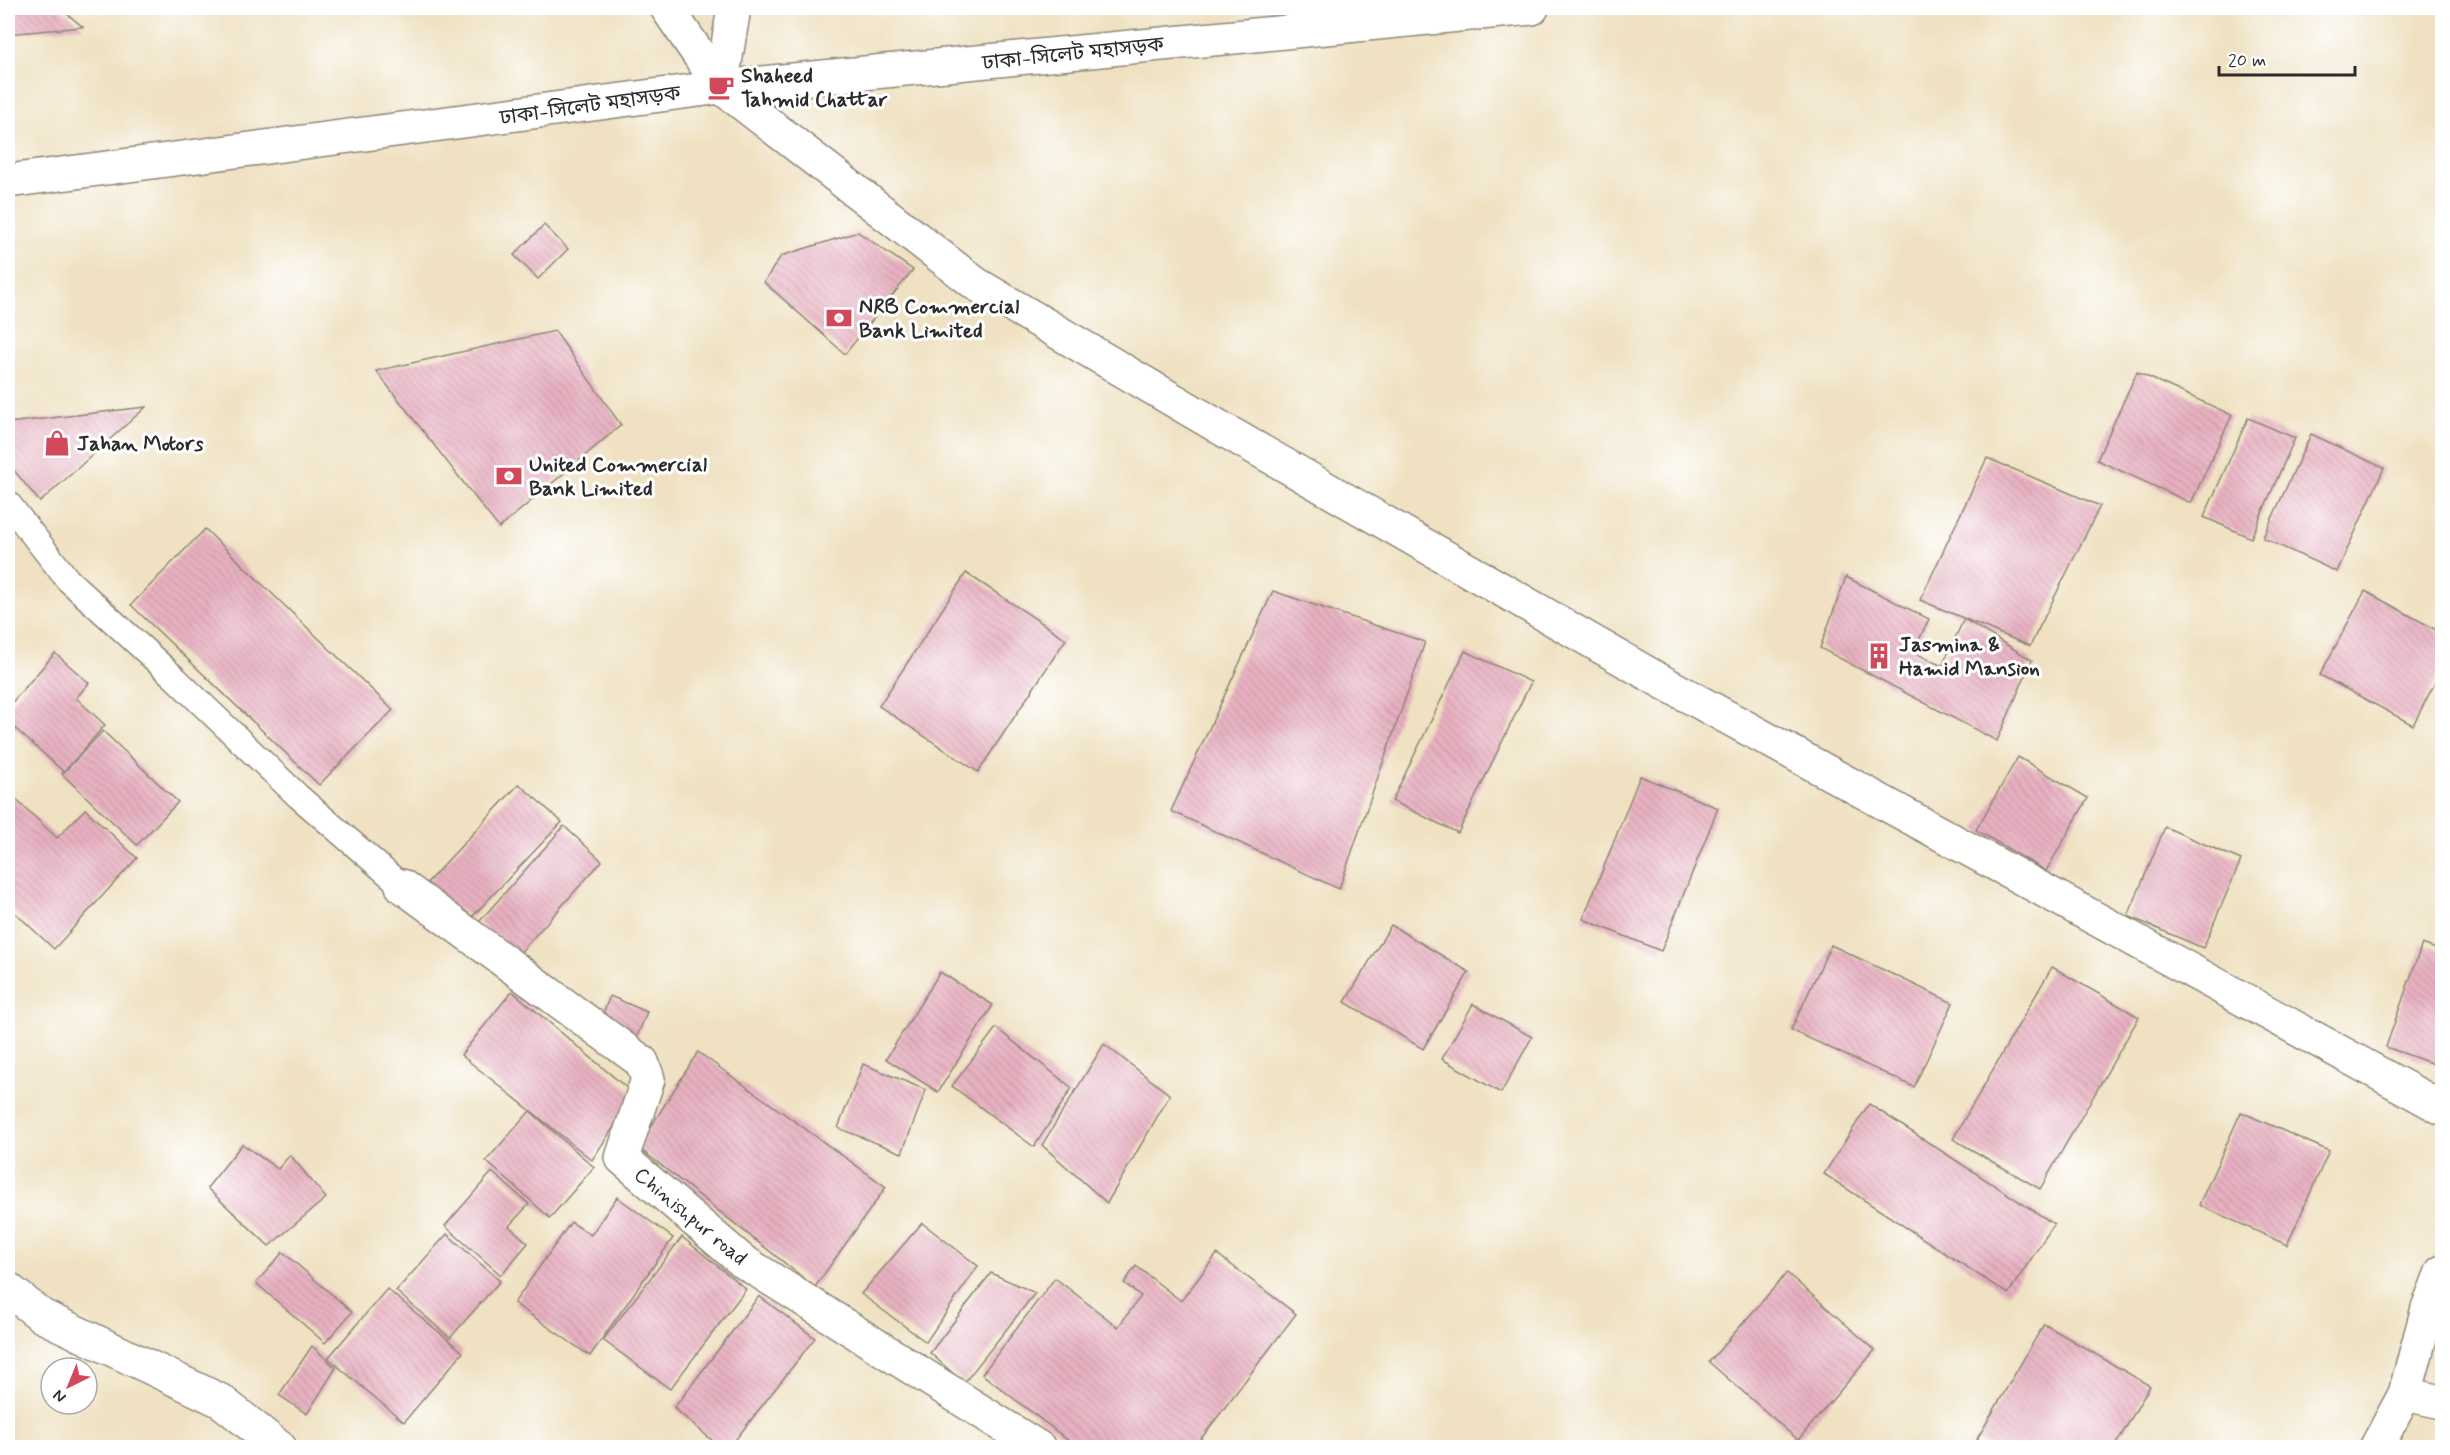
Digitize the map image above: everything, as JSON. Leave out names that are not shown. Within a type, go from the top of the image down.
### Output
[{"type":"main road","points":[[667,8],[721,87],[976,284],[1231,434],[1659,680],[2442,1108]]},
{"type":"main road","points":[[721,87],[734,8]]},
{"type":"main road","name":"ঢাকা-সিলেট মহাসড়ক","points":[[8,181],[721,87],[1532,8]]},
{"type":"main road","name":"Chinishpur road","points":[[402,886],[642,1062],[648,1079],[622,1158],[741,1260],[1039,1448]]},
{"type":"main road","points":[[2376,1448],[2405,1394],[2428,1308],[2442,1272]]},
{"type":"main road","points":[[8,1289],[42,1316],[221,1401],[280,1448]]},
{"type":"main road","points":[[2405,1394],[2442,1402]]},
{"type":"lane","points":[[8,503],[69,580],[298,796],[402,886]]},
{"type":"building","points":[[8,8],[60,8],[83,27],[8,34]]},
{"type":"building","points":[[196,8],[234,8],[234,9],[201,14]]},
{"type":"building","points":[[544,225],[568,249],[538,279],[514,255]]},
{"type":"building","name":"NRB Commercial Bank Limited","points":[[858,232],[913,270],[845,354],[764,282],[781,256]]},
{"type":"building","name":"United Commercial Bank Limited","points":[[555,331],[621,425],[499,528],[376,371]]},
{"type":"building","points":[[2137,372],[2232,415],[2191,503],[2097,460]]},
{"type":"building","name":"Jahan Motors","points":[[146,407],[40,502],[8,463],[8,423]]},
{"type":"building","points":[[2248,418],[2295,438],[2251,538],[2204,517]]},
{"type":"building","points":[[2311,434],[2384,468],[2337,572],[2263,538]]},
{"type":"building","points":[[1987,458],[2100,506],[2030,646],[1920,600]]},
{"type":"building","points":[[205,529],[393,710],[319,785],[131,605]]},
{"type":"building","points":[[966,573],[1066,639],[978,772],[879,706]]},
{"type":"building","name":"Jasmina & Hamid Mansion","points":[[1846,577],[1929,619],[1913,652],[1942,666],[1964,619],[2032,660],[1997,741],[1820,648]]},
{"type":"building","points":[[1273,591],[1425,642],[1339,889],[1171,811]]},
{"type":"building","points":[[2365,591],[2442,633],[2442,669],[2413,725],[2320,675]]},
{"type":"building","points":[[1465,651],[1531,682],[1458,833],[1392,801]]},
{"type":"building","points":[[55,653],[89,683],[76,698],[105,725],[64,772],[8,722],[8,707]]},
{"type":"building","points":[[103,731],[178,802],[137,845],[62,774]]},
{"type":"building","points":[[2018,757],[2088,798],[2046,871],[1976,830]]},
{"type":"building","points":[[1640,776],[1718,808],[1661,951],[1583,919]]},
{"type":"building","points":[[519,784],[562,822],[471,918],[425,885]]},
{"type":"building","points":[[8,792],[57,838],[85,809],[137,858],[54,949],[8,906]]},
{"type":"building","points":[[564,826],[602,861],[517,956],[479,922]]},
{"type":"building","points":[[2165,827],[2241,860],[2203,948],[2128,916]]},
{"type":"building","points":[[1391,925],[1469,972],[1423,1049],[1345,1002]]},
{"type":"building","points":[[2422,944],[2442,951],[2442,1067],[2386,1047]]},
{"type":"building","points":[[1831,945],[1953,1003],[1914,1087],[1791,1030]]},
{"type":"building","points":[[2052,967],[2139,1017],[2040,1189],[1953,1139]]},
{"type":"building","points":[[940,972],[993,1005],[938,1092],[886,1059]]},
{"type":"building","points":[[512,991],[635,1095],[592,1160],[461,1055]]},
{"type":"building","points":[[610,996],[647,1012],[636,1039],[599,1023]]},
{"type":"building","points":[[1473,1004],[1532,1037],[1501,1093],[1442,1059]]},
{"type":"building","points":[[996,1028],[1072,1088],[1034,1147],[952,1086]]},
{"type":"building","points":[[1104,1044],[1170,1095],[1107,1203],[1042,1145]]},
{"type":"building","points":[[698,1052],[886,1187],[815,1287],[638,1147]]},
{"type":"building","points":[[863,1064],[926,1090],[902,1153],[838,1128]]},
{"type":"building","points":[[1869,1104],[2054,1224],[2008,1294],[1824,1174]]},
{"type":"building","points":[[530,1111],[594,1167],[550,1218],[486,1161]]},
{"type":"building","points":[[2241,1112],[2329,1151],[2287,1245],[2199,1205]]},
{"type":"building","points":[[242,1144],[278,1169],[290,1155],[326,1198],[269,1246],[207,1188]]},
{"type":"building","points":[[492,1172],[529,1204],[509,1226],[528,1243],[501,1275],[445,1226]]},
{"type":"building","points":[[617,1197],[673,1238],[590,1356],[514,1303],[571,1222],[591,1235]]},
{"type":"building","points":[[922,1223],[978,1266],[926,1342],[861,1294]]},
{"type":"building","points":[[447,1234],[500,1281],[450,1338],[396,1291]]},
{"type":"building","points":[[682,1237],[746,1289],[670,1389],[603,1340]]},
{"type":"building","points":[[283,1252],[352,1312],[325,1343],[256,1283]]},
{"type":"building","points":[[1217,1254],[1296,1314],[1194,1448],[1084,1448],[1082,1445],[1078,1448],[982,1374],[1055,1278],[1118,1327],[1141,1296],[1124,1283],[1136,1266],[1181,1301]]},
{"type":"building","points":[[991,1273],[1035,1293],[964,1383],[930,1353]]},
{"type":"building","points":[[1787,1273],[1875,1350],[1798,1440],[1709,1362]]},
{"type":"building","points":[[387,1289],[463,1352],[404,1422],[328,1358]]},
{"type":"building","points":[[759,1296],[815,1338],[729,1448],[721,1448],[674,1408]]},
{"type":"building","points":[[2044,1324],[2150,1386],[2114,1448],[1991,1448],[1977,1439]]},
{"type":"building","points":[[312,1346],[336,1368],[307,1414],[279,1395]]},
{"type":"place","name":"Shaheed Tahmid Chattar","points":[[721,87]]},
{"type":"place","name":"NRB Commercial Bank Limited","points":[[839,318]]},
{"type":"place","name":"Jahan Motors","points":[[57,443]]},
{"type":"place","name":"United Commercial Bank Limited","points":[[509,476]]},
{"type":"place","name":"Jasmina & Hamid Mansion","points":[[1879,656]]}]
